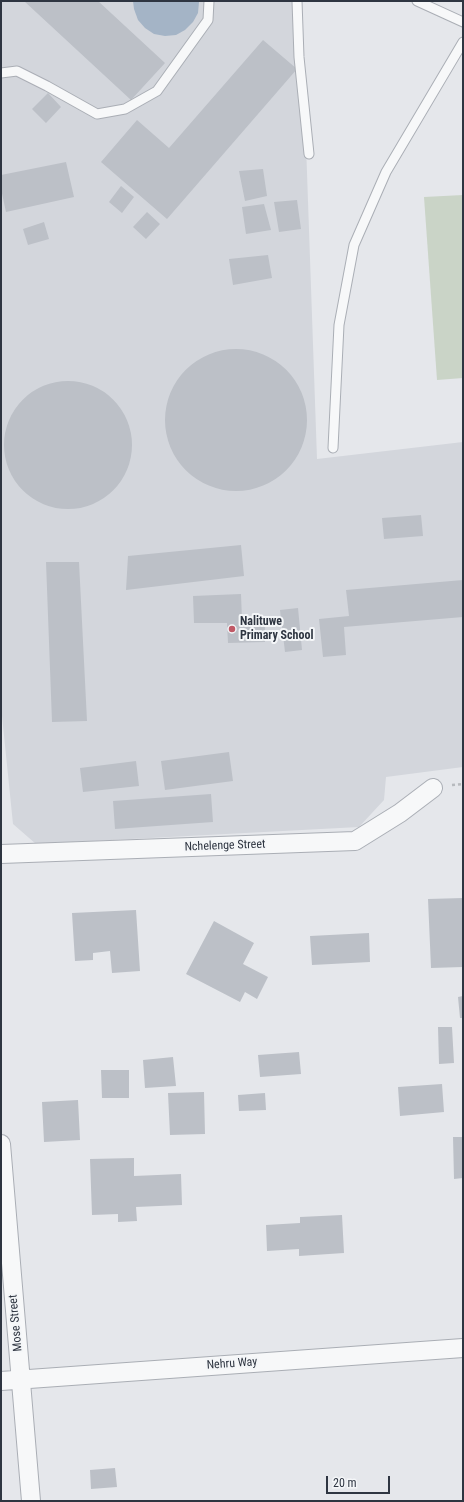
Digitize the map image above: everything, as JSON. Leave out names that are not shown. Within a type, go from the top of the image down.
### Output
[{"type":"street","name":"Nchelenge Street","points":[[1,854],[354,841],[400,813],[433,788]]},
{"type":"street","name":"Mose Street","points":[[1,1144],[31,1501]]},
{"type":"street","name":"Nehru Way","points":[[1,1381],[463,1348]]},
{"type":"lane","points":[[1,73],[17,71],[98,114],[125,109],[157,91],[208,20],[209,1]]},
{"type":"lane","points":[[297,1],[299,57],[309,154]]},
{"type":"lane","points":[[417,1],[463,22]]},
{"type":"lane","points":[[333,448],[339,325],[354,245],[386,172],[463,42]]},
{"type":"shaded area","points":[[1,1],[301,1],[317,459],[463,442],[463,767],[386,777],[384,800],[359,827],[36,844],[13,824],[1,706]]},
{"type":"shaded area","points":[[463,195],[463,378],[437,380],[424,197]]},
{"type":"water","points":[[133,1],[199,1],[198,13],[193,22],[185,30],[176,35],[165,36],[154,34],[145,28],[138,20]]},
{"type":"building","points":[[24,1],[98,1],[165,63],[131,100]]},
{"type":"building","points":[[263,40],[297,69],[167,219],[101,162],[137,120],[169,148]]},
{"type":"building","points":[[48,93],[61,107],[46,123],[32,109]]},
{"type":"building","points":[[66,162],[74,197],[6,212],[1,189],[1,175]]},
{"type":"building","points":[[263,169],[267,196],[245,201],[239,171]]},
{"type":"building","points":[[121,186],[134,197],[122,213],[109,202]]},
{"type":"building","points":[[297,200],[301,229],[279,232],[274,202]]},
{"type":"building","points":[[264,204],[271,230],[246,234],[242,207]]},
{"type":"building","points":[[147,212],[160,224],[146,239],[133,227]]},
{"type":"building","points":[[44,222],[49,239],[28,245],[23,229]]},
{"type":"building","points":[[268,255],[272,278],[233,285],[229,259]]},
{"type":"building","points":[[229,349],[243,349],[270,357],[291,375],[302,393],[306,406],[306,434],[299,454],[281,475],[270,483],[257,488],[243,491],[229,491],[202,483],[181,465],[173,454],[168,441],[165,427],[165,413],[173,386],[191,365],[202,357],[215,352]]},
{"type":"building","points":[[62,381],[74,381],[92,386],[113,400],[127,421],[131,433],[131,457],[127,469],[113,490],[103,498],[87,506],[74,509],[62,509],[44,504],[23,490],[15,480],[7,464],[4,451],[4,439],[9,421],[23,400],[33,392],[49,384]]},
{"type":"building","points":[[421,515],[423,536],[384,539],[382,518]]},
{"type":"building","points":[[241,545],[244,576],[126,590],[128,556]]},
{"type":"building","points":[[46,562],[79,562],[87,721],[52,722]]},
{"type":"building","points":[[463,580],[463,617],[344,627],[346,655],[323,657],[319,619],[349,616],[346,590]]},
{"type":"building","points":[[241,594],[242,620],[265,620],[265,642],[228,643],[227,623],[194,623],[193,596]]},
{"type":"building","points":[[298,608],[302,650],[285,652],[280,610]]},
{"type":"building","points":[[229,752],[233,781],[165,790],[161,761]]},
{"type":"building","points":[[136,761],[139,786],[83,792],[80,768]]},
{"type":"building","points":[[211,794],[213,822],[115,829],[113,801]]},
{"type":"building","points":[[463,898],[463,967],[431,968],[428,899]]},
{"type":"building","points":[[136,910],[140,971],[112,973],[110,951],[93,953],[93,960],[75,961],[72,913]]},
{"type":"building","points":[[214,921],[254,943],[243,964],[268,977],[257,999],[245,992],[240,1002],[186,974]]},
{"type":"building","points":[[369,933],[370,962],[312,965],[310,936]]},
{"type":"building","points":[[463,996],[463,1018],[460,1018],[458,997]]},
{"type":"building","points":[[438,1027],[452,1027],[454,1063],[439,1064]]},
{"type":"building","points":[[299,1052],[301,1074],[260,1077],[258,1055]]},
{"type":"building","points":[[173,1057],[176,1086],[145,1088],[143,1060]]},
{"type":"building","points":[[101,1070],[129,1070],[129,1098],[102,1098]]},
{"type":"building","points":[[442,1084],[444,1112],[400,1116],[398,1087]]},
{"type":"building","points":[[204,1092],[205,1134],[170,1135],[168,1093]]},
{"type":"building","points":[[265,1093],[266,1110],[239,1111],[238,1095]]},
{"type":"building","points":[[78,1100],[80,1140],[44,1142],[42,1102]]},
{"type":"building","points":[[453,1137],[463,1137],[463,1178],[454,1179]]},
{"type":"building","points":[[134,1158],[134,1176],[181,1174],[182,1205],[136,1207],[137,1221],[118,1222],[118,1214],[92,1215],[90,1159]]},
{"type":"building","points":[[342,1215],[344,1253],[299,1256],[299,1249],[267,1251],[266,1225],[300,1223],[300,1217]]},
{"type":"building","points":[[115,1468],[117,1487],[91,1489],[90,1470]]},
{"type":"place","name":"Nalituwe Primary School","points":[[232,629]]}]
